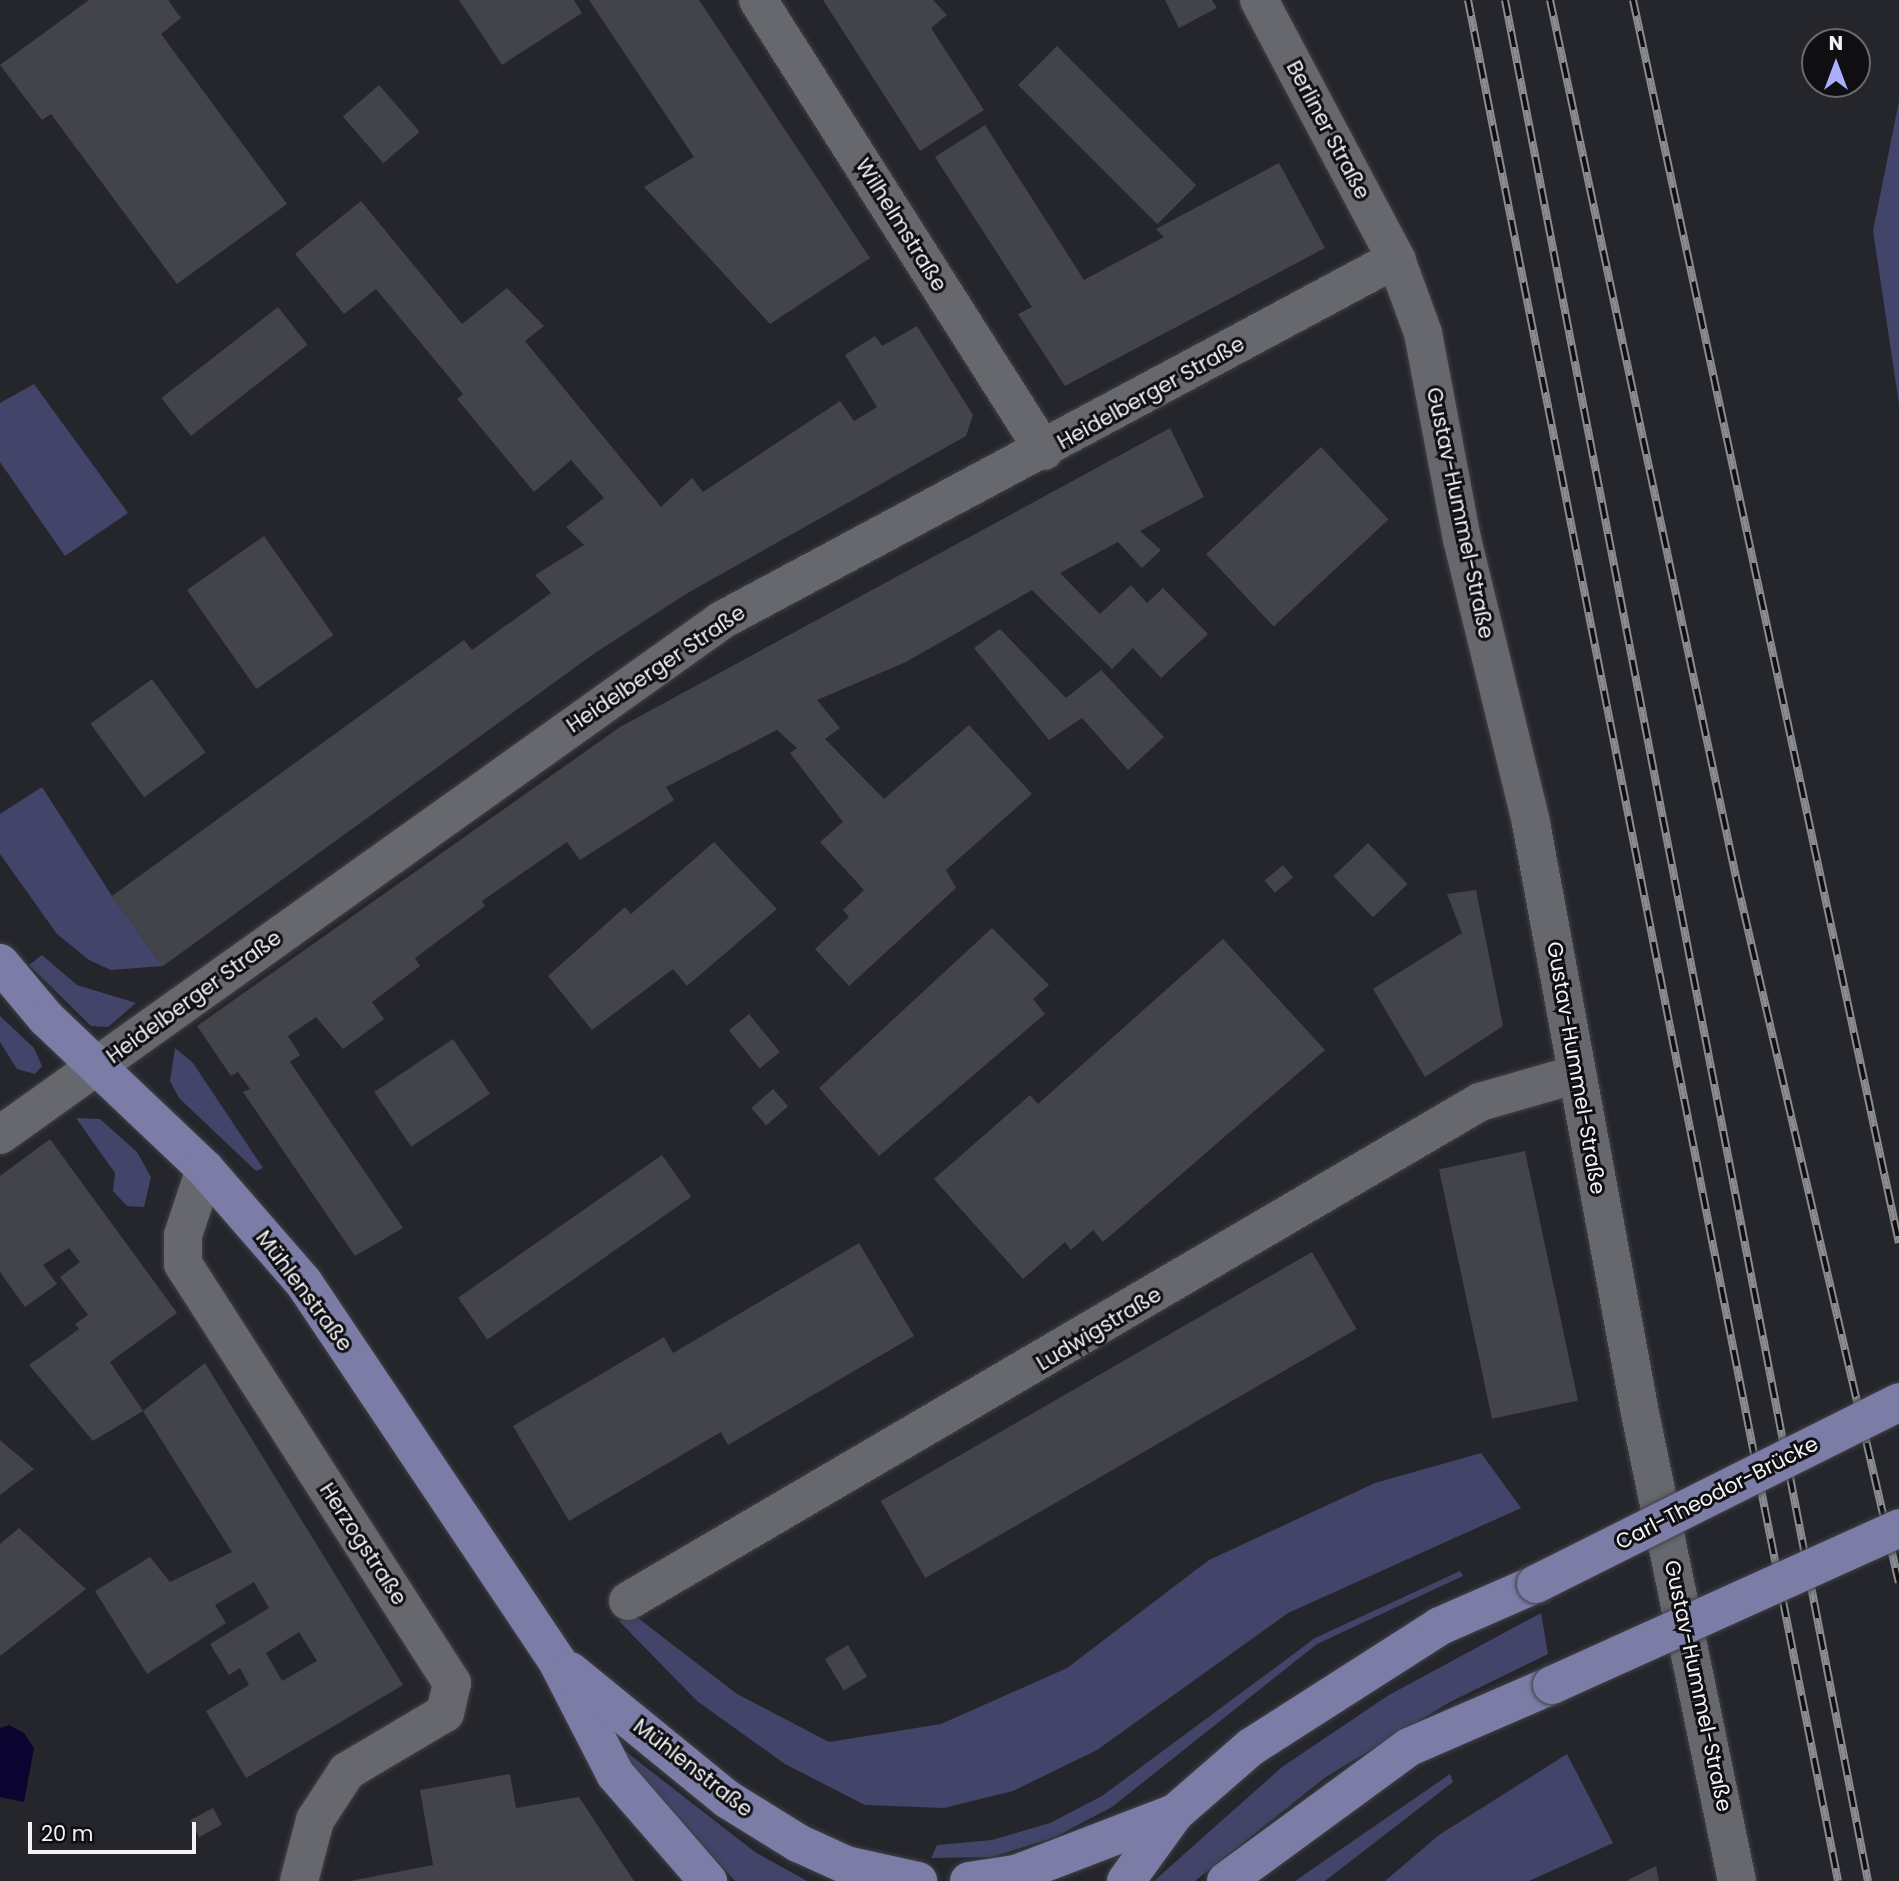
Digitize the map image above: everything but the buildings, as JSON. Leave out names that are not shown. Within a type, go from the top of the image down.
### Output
[{"type":"main road","name":"Mühlenstraße","points":[[0,963],[97,1067],[205,1169],[304,1283],[557,1661],[615,1774],[708,1881]]},
{"type":"main road","name":"Carl-Theodor-Brücke","points":[[1175,1813],[1251,1747],[1357,1675],[1440,1626],[1536,1584],[1899,1402]]},
{"type":"main road","points":[[1226,1881],[1409,1747],[1899,1528]]},
{"type":"main road","name":"Mühlenstraße","points":[[557,1661],[727,1799],[798,1843],[846,1865],[918,1881]]},
{"type":"main road","points":[[969,1881],[1016,1874],[1175,1813]]},
{"type":"main road","points":[[1126,1881],[1175,1813]]},
{"type":"street","name":"Wilhelmstraße","points":[[758,0],[1044,451]]},
{"type":"street","name":"Berliner Straße","points":[[1259,0],[1396,259]]},
{"type":"street","name":"Heidelberger Straße","points":[[0,1135],[722,620],[1044,451],[1396,259]]},
{"type":"street","name":"Gustav-Hummel-Straße","points":[[1396,259],[1423,333],[1462,539],[1531,823],[1640,1413],[1737,1881]]},
{"type":"street","name":"Ludwigstraße","points":[[628,1601],[1480,1102],[1577,1074]]},
{"type":"street","name":"Herzogstraße","points":[[205,1169],[183,1235],[183,1264],[452,1683],[445,1713],[347,1771],[315,1820],[299,1881]]},
{"type":"shaded area","points":[[1899,101],[1899,404],[1873,231]]},
{"type":"shaded area","points":[[34,384],[128,513],[65,556],[0,462],[0,403]]},
{"type":"shaded area","points":[[42,787],[112,896],[163,966],[111,970],[89,960],[57,934],[0,854],[0,814]]},
{"type":"shaded area","points":[[42,955],[77,985],[136,1003],[108,1027],[91,1026],[29,965]]},
{"type":"shaded area","points":[[0,1016],[34,1048],[42,1066],[35,1074],[17,1069],[0,1042]]},
{"type":"shaded area","points":[[175,1048],[193,1063],[263,1168],[256,1171],[179,1098],[170,1081]]},
{"type":"shaded area","points":[[76,1118],[100,1119],[137,1152],[151,1177],[144,1207],[127,1206],[113,1191],[115,1173]]},
{"type":"shaded area","points":[[1481,1453],[1521,1508],[1288,1613],[1097,1750],[1013,1791],[944,1808],[865,1805],[785,1764],[697,1701],[619,1621],[634,1615],[737,1694],[829,1742],[941,1724],[1067,1668],[1209,1560],[1375,1483]]},
{"type":"shaded area","points":[[1460,1571],[1463,1576],[1317,1644],[1112,1807],[1055,1837],[992,1857],[931,1858],[937,1845],[992,1840],[1050,1823],[1102,1796],[1315,1638]]},
{"type":"shaded area","points":[[1541,1613],[1548,1654],[1450,1702],[1326,1777],[1195,1881],[1154,1881],[1282,1767],[1389,1695]]},
{"type":"shaded area","points":[[9,1725],[24,1733],[34,1748],[24,1802],[0,1797],[0,1728]]},
{"type":"shaded area","points":[[625,1751],[755,1852],[807,1881],[735,1881],[625,1758]]},
{"type":"shaded area","points":[[1567,1754],[1613,1843],[1529,1881],[1385,1881],[1439,1835]]},
{"type":"shaded area","points":[[1450,1774],[1453,1782],[1325,1881],[1295,1881]]},
{"type":"railway","points":[[1468,0],[1838,1881]]},
{"type":"railway","points":[[1505,0],[1868,1881]]},
{"type":"railway","points":[[1550,0],[1737,882],[1899,1583]]},
{"type":"railway","points":[[1633,0],[1899,1243]]}]
